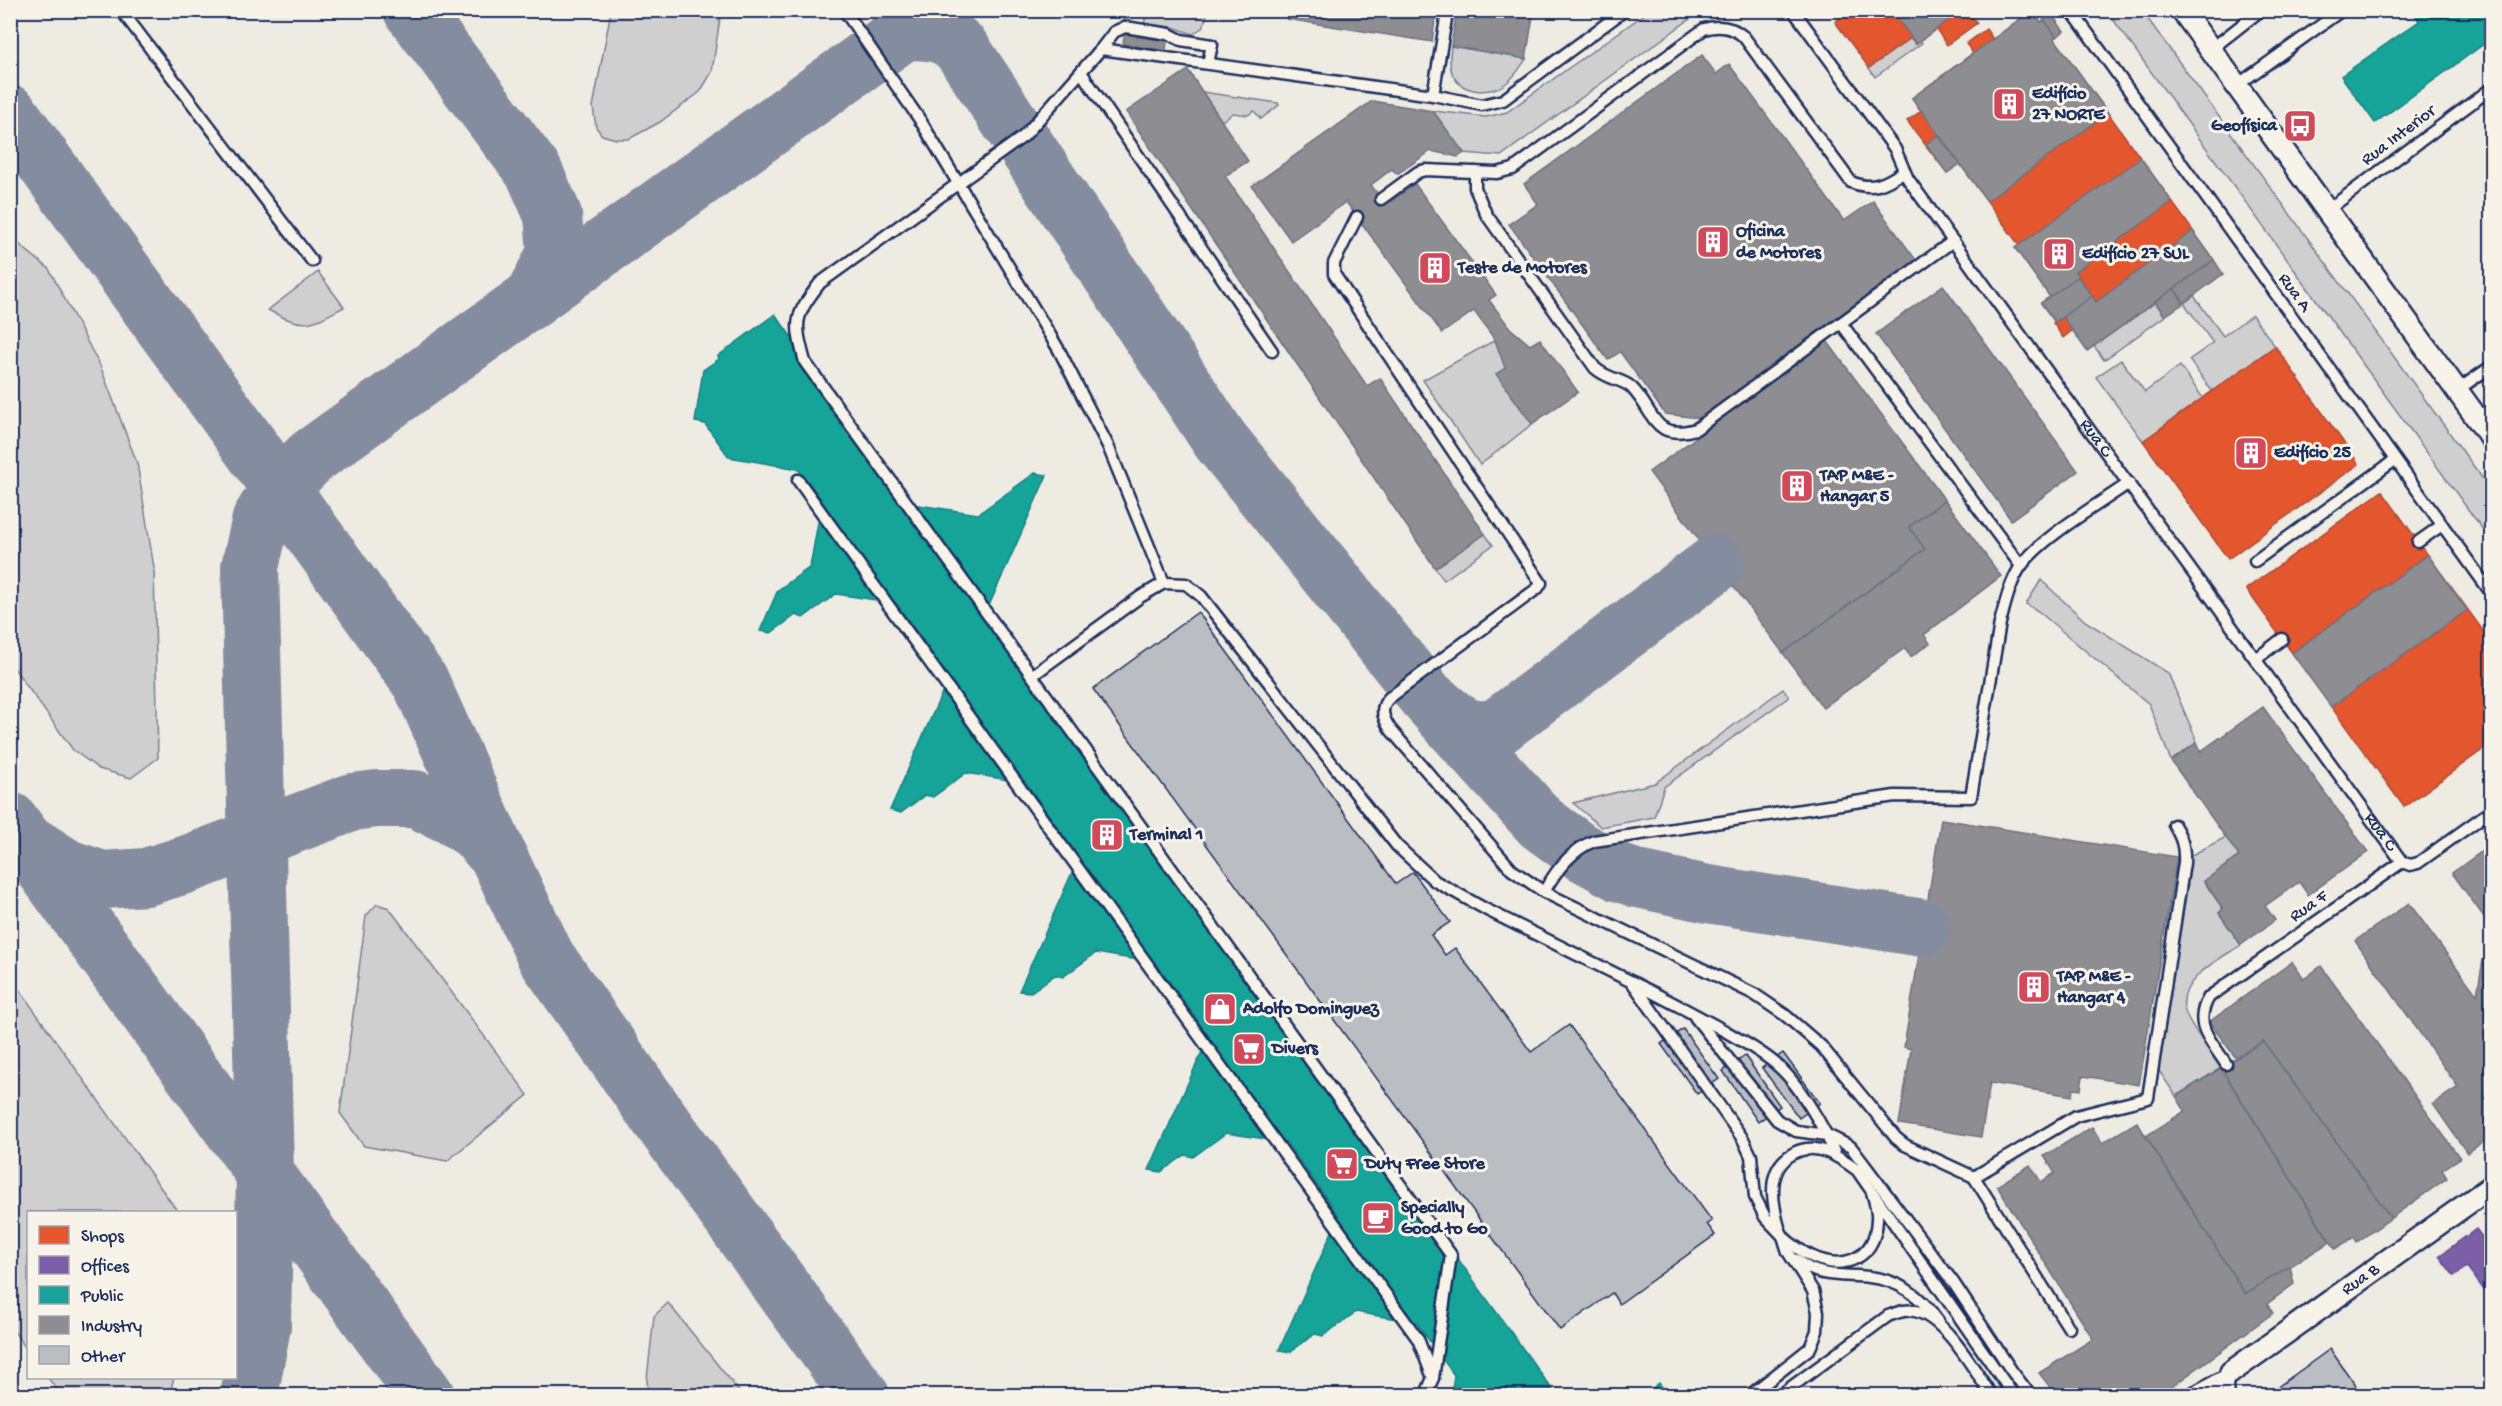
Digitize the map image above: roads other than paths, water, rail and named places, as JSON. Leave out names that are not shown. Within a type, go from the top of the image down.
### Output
[{"type":"street","points":[[2181,10],[2492,439]]},
{"type":"street","name":"Rua B","points":[[2231,1372],[2492,1186]]},
{"type":"lane","points":[[121,10],[312,261]]},
{"type":"lane","points":[[844,10],[905,96],[1059,350],[1108,446],[1164,583]]},
{"type":"lane","points":[[1101,49],[1433,95],[1482,105],[1503,100],[1625,10]]},
{"type":"lane","name":"Rua C","points":[[1793,10],[1895,149],[1903,172],[2402,862]]},
{"type":"lane","name":"Rua A","points":[[2071,10],[2492,594]]},
{"type":"lane","points":[[2236,86],[2342,10]]},
{"type":"lane","points":[[2210,50],[2255,12]]},
{"type":"lane","points":[[1433,95],[1447,13]]},
{"type":"lane","points":[[1208,63],[1212,45],[1181,40],[1169,34],[1125,27],[1114,32],[1024,135],[820,283],[800,308],[797,333],[805,362],[1451,1255],[1433,1378],[1425,1395]]},
{"type":"lane","points":[[1381,199],[1418,172],[1425,170],[1505,173],[1513,169],[1704,30],[1715,27],[1732,28],[1744,37],[1851,182],[1867,187],[1875,186],[1885,184],[1903,172]]},
{"type":"lane","points":[[1081,72],[1272,351]]},
{"type":"lane","name":"Rua Interior","points":[[2326,211],[2492,88]]},
{"type":"lane","points":[[1475,172],[1475,188],[1486,214],[1595,368],[1604,376],[1624,382],[1632,388],[1658,426],[1678,433],[1696,429],[1953,240]]},
{"type":"lane","points":[[1357,217],[1334,263],[1334,274],[1541,583],[1538,588],[1389,698],[1382,709],[1391,730],[1512,870],[1544,892],[1754,994],[1785,1015],[1821,1046],[1896,1138],[1905,1145],[1974,1177],[2069,1328]]},
{"type":"lane","points":[[1841,323],[2021,566]]},
{"type":"lane","points":[[2457,391],[2492,366]]},
{"type":"lane","points":[[2254,561],[2395,460]]},
{"type":"lane","points":[[798,480],[1418,1339],[1433,1378]]},
{"type":"lane","points":[[1544,892],[1552,876],[1566,860],[1586,844],[1594,841],[1895,796],[1971,797],[2000,623],[2005,603],[2021,566],[2043,544],[2129,483]]},
{"type":"lane","points":[[2418,542],[2442,525]]},
{"type":"lane","points":[[1033,675],[1140,597],[1164,583],[1186,584],[1202,596],[1397,846],[1435,881],[1487,910],[1689,1010],[1757,1050],[1780,1067],[1816,1115],[1834,1154]]},
{"type":"lane","points":[[2256,659],[2282,639]]},
{"type":"lane","name":"Rua F","points":[[2226,1064],[2201,1023],[2202,1008],[2209,997],[2402,862],[2410,865],[2418,863],[2492,810]]},
{"type":"lane","points":[[1974,1177],[2076,1116],[2148,1098],[2184,863],[2185,851],[2182,839],[2174,825]]},
{"type":"lane","points":[[1632,982],[1743,1139],[1751,1156],[1755,1197],[1765,1217],[1783,1236],[1813,1258],[1829,1263],[1848,1263],[1863,1253],[1874,1240],[1878,1217],[1872,1192]]},
{"type":"lane","points":[[1689,1010],[1778,1120],[1796,1131],[1827,1135],[1851,1148],[1953,1282],[2011,1370],[2031,1395]]},
{"type":"lane","points":[[1749,1395],[1810,1348],[1817,1331],[1818,1312],[1813,1292],[1788,1252],[1773,1200],[1776,1171],[1785,1158],[1797,1152],[1812,1149],[1834,1154],[1857,1170],[2014,1395]]},
{"type":"lane","points":[[1788,1252],[1805,1267],[1820,1274],[1871,1277],[1903,1286],[1926,1303],[1992,1395]]},
{"type":"lane","points":[[1779,1395],[1888,1316],[1897,1312],[1916,1311],[1943,1327]]},
{"type":"lane","points":[[2186,1395],[2231,1372]]},
{"type":"lane","points":[[2211,1395],[2231,1372]]},
{"type":"lane","points":[[2228,1395],[2227,1385],[2231,1372]]},
{"type":"place","name":"Edifício 27 NORTE","points":[[2009,104]]},
{"type":"place","name":"Geofísica","points":[[2300,126]]},
{"type":"place","name":"Oficina de Motores","points":[[1713,242]]},
{"type":"place","name":"Edifício 27 SUL","points":[[2059,254]]},
{"type":"place","name":"Teste de Motores","points":[[1435,268]]},
{"type":"place","name":"Edifício 25","points":[[2251,453]]},
{"type":"place","name":"TAP M&E - Hangar 5","points":[[1797,486]]},
{"type":"place","name":"Terminal 1","points":[[1107,835]]},
{"type":"place","name":"TAP M&E - Hangar 4","points":[[2034,987]]},
{"type":"place","name":"Adolfo Dominguez","points":[[1220,1009]]},
{"type":"place","name":"Divers","points":[[1249,1049]]},
{"type":"place","name":"Duty Free Store","points":[[1342,1164]]},
{"type":"place","name":"Specially Good to Go","points":[[1378,1218]]}]
